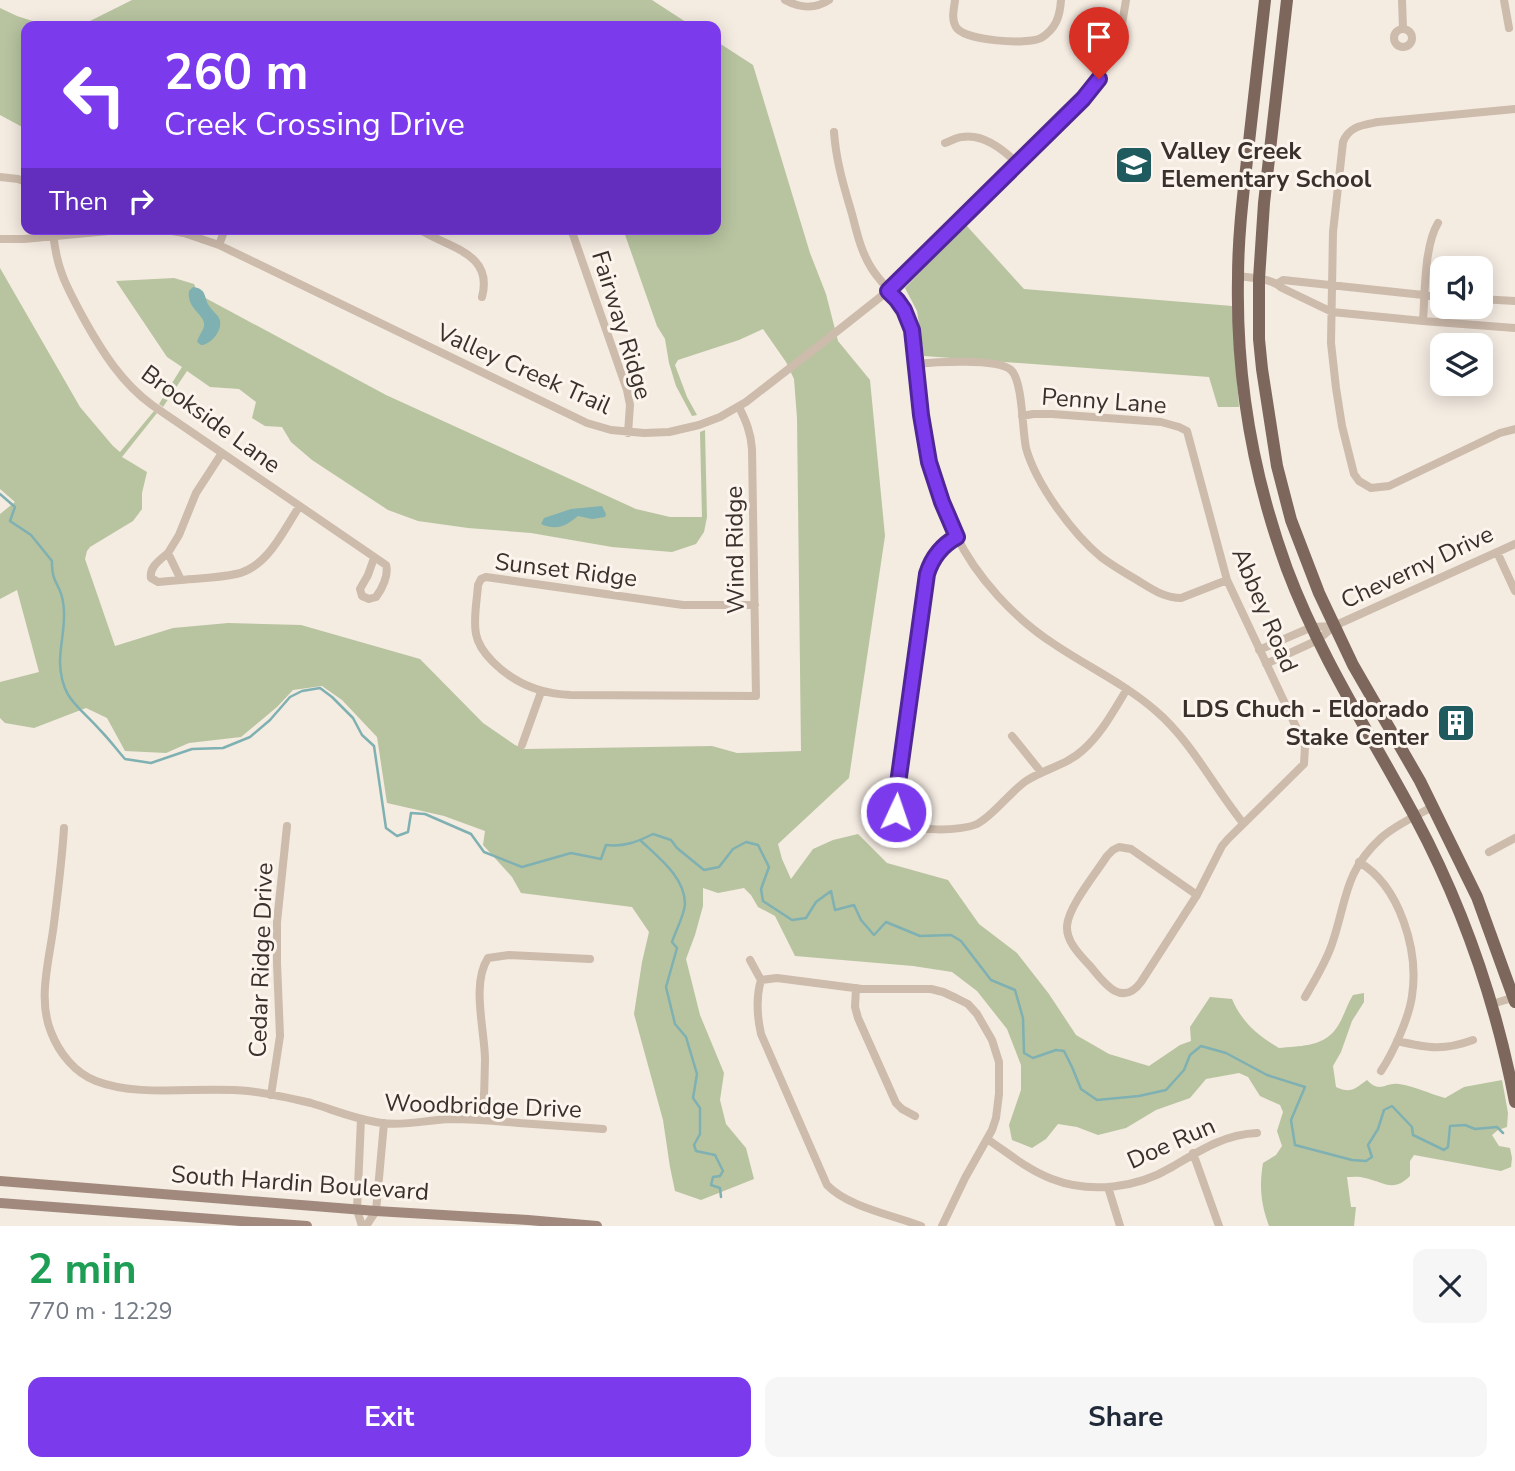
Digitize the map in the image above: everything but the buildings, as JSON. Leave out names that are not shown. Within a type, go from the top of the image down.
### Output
[{"type":"main road","points":[[1265,0],[1241,210],[1238,276],[1242,370],[1256,464],[1282,555],[1312,627],[1415,817],[1460,912],[1493,1004],[1515,1102]]},
{"type":"main road","points":[[1287,0],[1264,202],[1259,279],[1259,339],[1277,466],[1291,520],[1334,626],[1353,665],[1415,772],[1478,897],[1515,999]]},
{"type":"main road","name":"South Hardin Boulevard","points":[[0,1181],[597,1226]]},
{"type":"main road","name":"South Hardin Boulevard","points":[[0,1203],[307,1226]]},
{"type":"street","points":[[785,0],[808,8],[829,0]]},
{"type":"street","points":[[955,0],[954,24],[960,33],[995,40],[1033,41],[1054,27],[1061,0]]},
{"type":"street","name":"Valley Creek Trail","points":[[190,235],[219,245],[571,417],[628,433],[656,433],[690,428],[739,407],[888,291],[1018,164],[1083,99],[1099,79],[1118,38],[1126,0]]},
{"type":"street","points":[[1402,0],[1403,28]]},
{"type":"street","points":[[1504,0],[1509,28]]},
{"type":"street","points":[[1515,108],[1378,122],[1353,128],[1344,137],[1333,232],[1331,343],[1342,426],[1350,460],[1359,481],[1371,488],[1389,486],[1500,433],[1515,429]]},
{"type":"street","points":[[834,132],[837,164],[860,243],[873,270],[908,318],[912,330],[929,462],[957,537],[970,559],[1025,624],[1127,689],[1179,733],[1243,823],[1222,846],[1197,895],[1141,982],[1131,992],[1120,993],[1106,985],[1070,939],[1067,931],[1070,912],[1107,856],[1119,847],[1131,849],[1197,895]]},
{"type":"street","points":[[946,142],[961,136],[978,138],[1008,153],[1018,164]]},
{"type":"street","points":[[0,177],[21,180]]},
{"type":"street","points":[[1423,321],[1431,239],[1438,223]]},
{"type":"street","points":[[0,239],[35,235]]},
{"type":"street","name":"Brookside Lane","points":[[53,235],[56,259],[64,284],[113,368],[141,396],[374,558]]},
{"type":"street","points":[[219,245],[223,235]]},
{"type":"street","points":[[431,235],[460,250],[477,263],[484,278],[482,297]]},
{"type":"street","name":"Fairway Ridge","points":[[572,235],[627,390],[630,405],[628,433]]},
{"type":"street","points":[[1238,276],[1277,284],[1332,312],[1515,328]]},
{"type":"street","points":[[1277,284],[1283,280],[1430,296]]},
{"type":"street","points":[[1493,300],[1515,302]]},
{"type":"street","points":[[916,364],[978,363],[1002,365],[1011,369],[1019,388],[1026,447],[1040,480],[1054,504],[1072,526],[1111,565],[1158,593],[1174,598],[1181,598],[1227,580]]},
{"type":"street","name":"Wind Ridge","points":[[739,407],[752,441],[756,696]]},
{"type":"street","name":"Penny Lane","points":[[1022,416],[1052,414],[1138,420],[1172,424],[1183,429]]},
{"type":"street","name":"Abbey Road","points":[[1183,429],[1189,437],[1227,580],[1305,746],[1304,764],[1243,823]]},
{"type":"street","points":[[222,453],[195,493],[178,535],[168,553],[153,567],[151,578],[158,582],[235,575],[254,568],[265,557],[299,507]]},
{"type":"street","points":[[957,537],[938,553],[927,574],[896,798],[896,812],[903,822],[940,830],[957,830],[978,824],[1016,788],[1082,752],[1107,722],[1127,689]]},
{"type":"street","name":"Cheverny Drive","points":[[1266,664],[1318,640],[1334,626],[1515,544]]},
{"type":"street","points":[[1497,552],[1515,591]]},
{"type":"street","points":[[168,553],[181,580]]},
{"type":"street","points":[[374,558],[386,565],[387,574],[378,595],[369,599],[362,596],[360,589],[374,558]]},
{"type":"street","name":"Sunset Ridge","points":[[755,605],[683,605],[489,577],[483,578],[478,585],[475,620],[480,646],[505,673],[527,687],[541,692],[571,695],[756,696]]},
{"type":"street","name":"Cheverny Drive","points":[[1259,650],[1312,627],[1334,626]]},
{"type":"street","points":[[522,745],[541,692]]},
{"type":"street","points":[[1012,736],[1041,772]]},
{"type":"street","points":[[1305,997],[1333,942],[1344,897],[1359,862],[1384,835],[1432,807]]},
{"type":"street","name":"Cedar Ridge Drive","points":[[271,1095],[280,1036],[277,922],[287,826]]},
{"type":"street","name":"Woodbridge Drive","points":[[64,828],[62,865],[44,1004],[50,1031],[66,1059],[84,1075],[114,1087],[248,1091],[309,1103],[384,1123],[415,1124],[448,1119],[603,1129]]},
{"type":"street","points":[[1489,852],[1515,838]]},
{"type":"street","points":[[1359,862],[1378,877],[1395,900],[1409,939],[1414,967],[1412,998],[1397,1041],[1381,1071]]},
{"type":"street","points":[[482,1120],[485,1059],[480,996],[483,966],[488,958],[509,955],[590,959]]},
{"type":"street","points":[[750,960],[761,980],[757,1014],[761,1034],[827,1185],[835,1194],[852,1202],[921,1226]]},
{"type":"street","points":[[761,980],[777,978],[856,988],[931,989],[968,1004],[977,1014],[992,1040],[999,1062],[996,1118],[942,1226]]},
{"type":"street","points":[[856,988],[855,1007],[858,1018],[890,1090],[896,1103],[915,1116]]},
{"type":"street","points":[[1493,1004],[1515,999]]},
{"type":"street","points":[[1397,1041],[1428,1048],[1453,1047],[1473,1040]]},
{"type":"street","points":[[361,1119],[357,1210],[364,1226],[376,1211],[384,1123]]},
{"type":"street","name":"Doe Run","points":[[987,1139],[1029,1168],[1054,1180],[1108,1188],[1132,1184],[1154,1176],[1193,1153],[1227,1138],[1257,1133]]},
{"type":"street","points":[[1193,1153],[1219,1226]]},
{"type":"street","points":[[1108,1188],[1120,1226]]},
{"type":"green space","points":[[132,0],[652,0],[684,21],[90,21]]},
{"type":"green space","points":[[0,8],[32,21],[21,21],[21,126],[0,115]]},
{"type":"green space","points":[[721,44],[753,65],[810,253],[826,294],[838,341],[870,380],[885,536],[849,778],[778,844],[791,879],[813,849],[833,840],[858,834],[887,863],[948,880],[979,924],[1017,953],[1076,1035],[1109,1054],[1149,1066],[1180,1045],[1191,1041],[1190,1027],[1210,997],[1232,999],[1251,1027],[1279,1048],[1309,1045],[1330,1036],[1353,995],[1364,993],[1364,1002],[1352,1021],[1333,1066],[1336,1087],[1352,1090],[1367,1080],[1379,1087],[1399,1084],[1445,1098],[1464,1087],[1502,1080],[1508,1113],[1507,1127],[1492,1135],[1499,1146],[1510,1148],[1511,1167],[1501,1171],[1414,1155],[1410,1161],[1410,1176],[1398,1184],[1388,1185],[1363,1177],[1347,1177],[1351,1207],[1356,1207],[1354,1226],[1269,1226],[1261,1195],[1263,1163],[1276,1155],[1282,1146],[1277,1131],[1283,1112],[1280,1105],[1260,1096],[1248,1077],[1239,1073],[1206,1079],[1190,1098],[1156,1110],[1126,1128],[1098,1135],[1077,1127],[1058,1124],[1046,1139],[1032,1148],[1012,1140],[1009,1125],[1021,1090],[1021,1065],[1007,1029],[977,991],[952,972],[795,956],[775,916],[758,907],[744,888],[718,893],[703,888],[703,906],[686,959],[700,1015],[724,1073],[720,1100],[726,1124],[746,1148],[754,1179],[701,1200],[675,1191],[663,1120],[634,1014],[649,932],[632,907],[521,893],[512,877],[483,845],[485,831],[444,816],[387,803],[377,737],[342,700],[322,686],[293,690],[241,737],[189,743],[166,753],[125,751],[107,718],[86,708],[34,728],[5,723],[0,718],[0,682],[39,672],[17,590],[0,599],[0,514],[15,502],[0,489],[0,268],[80,407],[113,446],[120,452],[154,411],[157,413],[122,457],[147,472],[142,493],[142,509],[133,521],[90,547],[85,559],[115,646],[173,628],[228,623],[301,625],[420,659],[483,723],[525,749],[712,746],[737,753],[801,751],[797,418],[794,379],[786,362],[763,329],[739,340],[678,360],[675,365],[697,415],[692,416],[676,386],[665,339],[657,326],[625,235],[721,235]]},
{"type":"green space","points":[[966,225],[1024,289],[1232,306],[1239,407],[1218,407],[1209,377],[924,356],[917,311],[905,288]]},
{"type":"green space","points":[[174,278],[194,284],[198,294],[386,395],[636,509],[670,517],[702,517],[700,432],[705,430],[707,517],[704,532],[696,544],[672,552],[612,547],[531,533],[418,521],[388,510],[312,460],[291,442],[282,427],[265,426],[252,418],[256,402],[239,389],[210,387],[187,371],[163,407],[159,404],[182,367],[167,357],[116,281]]},
{"type":"water","points":[[193,287],[203,292],[220,321],[217,333],[201,345],[197,342],[204,322],[190,303],[189,291]]},
{"type":"water","points":[[602,506],[605,517],[592,519],[578,516],[557,527],[541,524],[544,518],[571,509]]},
{"type":"waterway","points":[[0,494],[15,507],[10,521],[31,535],[52,561],[53,574],[62,596],[64,610],[60,662],[67,693],[125,759],[151,763],[192,749],[223,748],[250,737],[270,720],[290,697],[302,691],[320,688],[353,718],[362,735],[374,746],[386,828],[397,836],[408,832],[411,813],[425,814],[471,834],[484,852],[522,867],[571,853],[601,859],[606,845],[630,843],[653,834],[671,840],[704,870],[719,867],[733,849],[746,842],[758,845],[769,867],[761,889],[763,901],[792,920],[806,918],[816,902],[831,891],[835,910],[854,905],[861,920],[874,935],[886,922],[920,936],[951,935],[961,941],[991,980],[1015,990],[1023,1018],[1024,1053],[1033,1058],[1056,1050],[1064,1051],[1081,1089],[1097,1100],[1166,1090],[1184,1070],[1190,1055],[1201,1046],[1226,1053],[1267,1075],[1305,1087],[1291,1120],[1295,1145],[1352,1160],[1366,1161],[1372,1157],[1368,1145],[1378,1129],[1384,1110],[1392,1106],[1412,1127],[1413,1135],[1444,1150],[1448,1147],[1450,1126],[1465,1125],[1475,1129],[1497,1127],[1503,1133]]},
{"type":"waterway","points":[[640,840],[676,876],[684,894],[682,918],[672,942],[677,948],[666,987],[675,1024],[686,1037],[697,1074],[693,1098],[700,1108],[700,1134],[694,1145],[696,1151],[715,1155],[723,1171],[720,1176],[713,1177],[711,1185],[720,1188],[721,1197]]},
{"type":"place","name":"Valley Creek Elementary School","points":[[1134,165]]},
{"type":"place","name":"LDS Chuch - Eldorado Stake Center","points":[[1456,723]]},
{"type":"route","points":[[896,812],[927,574],[938,553],[957,537],[929,462],[912,330],[904,310],[888,291],[1083,99],[1099,79]]}]
